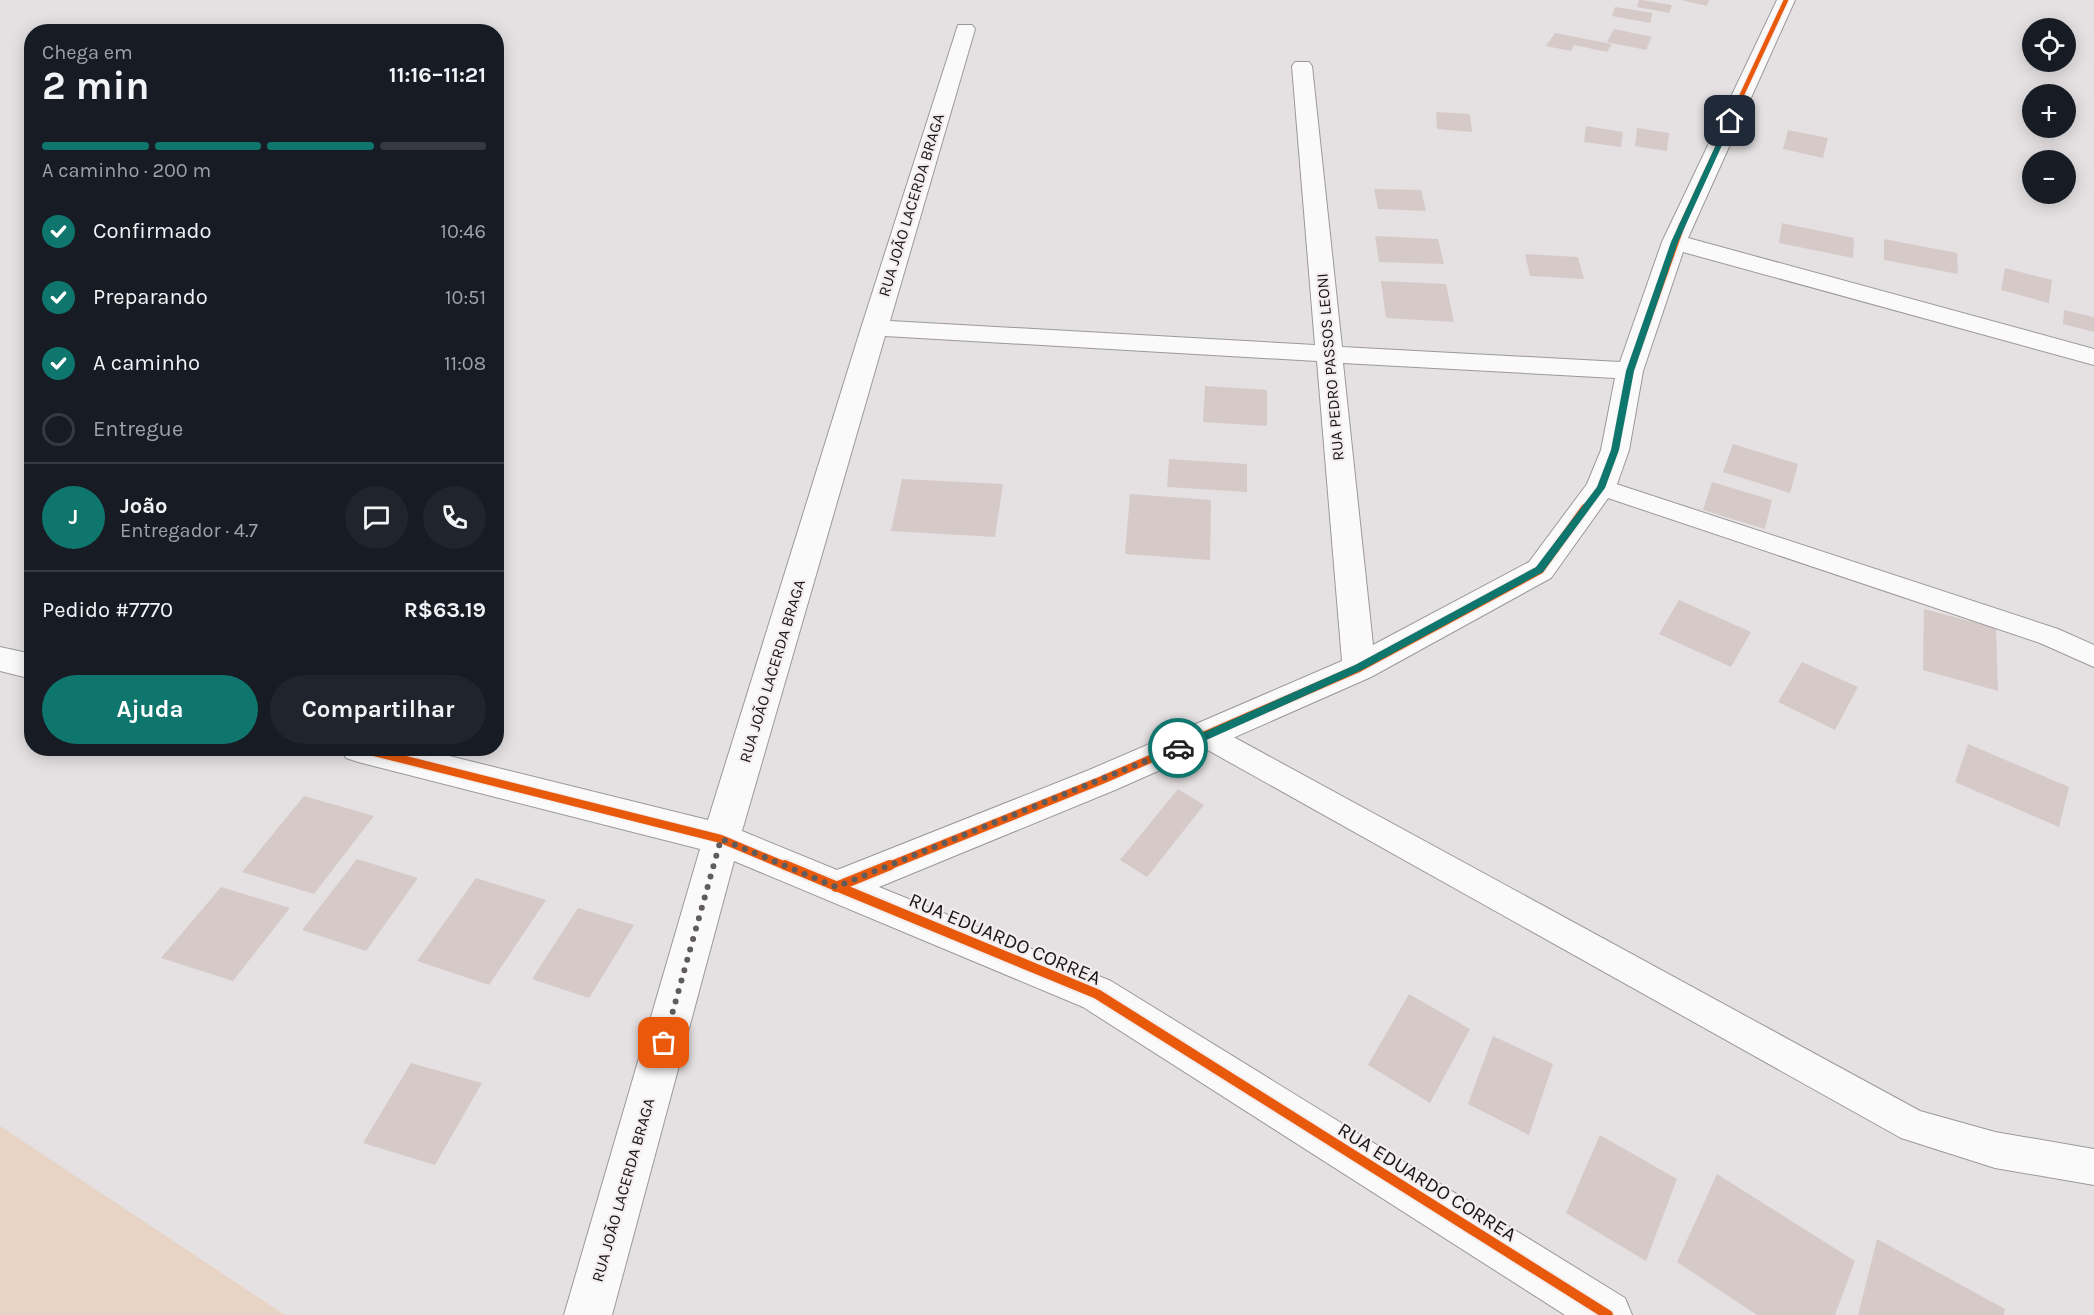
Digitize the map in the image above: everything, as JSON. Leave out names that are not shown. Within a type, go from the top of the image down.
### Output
[{"type":"street","points":[[836,887],[1207,736],[1359,668],[1540,570],[1601,488],[1615,450],[1630,371],[1674,242],[1786,0]]},
{"type":"street","name":"RUA JOÃO LACERDA BRAGA","points":[[588,1315],[721,839],[965,29]]},
{"type":"street","name":"RUA PEDRO PASSOS LEONI","points":[[1302,66],[1359,668]]},
{"type":"street","points":[[1674,242],[2094,357]]},
{"type":"street","points":[[874,328],[1630,371]]},
{"type":"street","points":[[0,659],[24,665]]},
{"type":"street","name":"RUA EDUARDO CORREA","points":[[390,756],[721,839],[1097,994],[1608,1315]]},
{"type":"lane","points":[[1601,488],[2049,636],[2094,657]]},
{"type":"lane","points":[[1207,736],[1913,1126],[1995,1150],[2094,1167]]},
{"type":"shaded area","points":[[0,1126],[285,1315],[0,1315]]},
{"type":"building","points":[[1639,0],[1672,5],[1669,13],[1637,7]]},
{"type":"building","points":[[1681,0],[1709,0],[1707,6]]},
{"type":"building","points":[[1615,7],[1653,13],[1650,23],[1612,16]]},
{"type":"building","points":[[1614,29],[1652,37],[1646,50],[1607,42]]},
{"type":"building","points":[[1555,33],[1612,44],[1607,52],[1574,45],[1571,51],[1546,46]]},
{"type":"building","points":[[1436,112],[1470,114],[1472,132],[1437,129]]},
{"type":"building","points":[[1586,126],[1623,132],[1621,147],[1584,142]]},
{"type":"building","points":[[1637,128],[1669,133],[1667,151],[1635,146]]},
{"type":"building","points":[[1788,130],[1828,138],[1823,158],[1783,149]]},
{"type":"building","points":[[1374,189],[1421,190],[1426,211],[1378,209]]},
{"type":"building","points":[[1782,223],[1854,238],[1853,258],[1779,243]]},
{"type":"building","points":[[1375,236],[1438,239],[1444,264],[1379,262]]},
{"type":"building","points":[[1884,239],[1957,253],[1958,274],[1884,260]]},
{"type":"building","points":[[1525,254],[1578,257],[1584,279],[1530,276]]},
{"type":"building","points":[[2005,268],[2052,280],[2049,303],[2001,290]]},
{"type":"building","points":[[1381,281],[1446,284],[1454,322],[1386,318]]},
{"type":"building","points":[[2064,310],[2094,317],[2094,332],[2063,324]]},
{"type":"building","points":[[1205,386],[1267,390],[1267,426],[1203,422]]},
{"type":"building","points":[[1733,444],[1798,464],[1790,493],[1723,472]]},
{"type":"building","points":[[1169,459],[1247,464],[1247,492],[1167,487]]},
{"type":"building","points":[[902,479],[1003,484],[995,537],[891,531]]},
{"type":"building","points":[[1712,482],[1772,500],[1765,529],[1703,510]]},
{"type":"building","points":[[1130,494],[1211,500],[1210,560],[1125,554]]},
{"type":"building","points":[[1679,600],[1751,632],[1731,667],[1659,634]]},
{"type":"building","points":[[1924,609],[1996,628],[1998,691],[1923,670]]},
{"type":"building","points":[[1802,662],[1858,687],[1835,730],[1778,702]]},
{"type":"building","points":[[1968,744],[2069,787],[2059,827],[1955,782]]},
{"type":"building","points":[[1178,789],[1204,805],[1147,877],[1120,860]]},
{"type":"building","points":[[304,796],[374,816],[314,894],[242,872]]},
{"type":"building","points":[[357,859],[418,878],[366,951],[302,930]]},
{"type":"building","points":[[476,878],[546,900],[489,985],[417,961]]},
{"type":"building","points":[[221,887],[290,908],[233,981],[161,958]]},
{"type":"building","points":[[578,908],[634,925],[589,998],[532,979]]},
{"type":"building","points":[[1409,994],[1470,1029],[1430,1103],[1368,1065]]},
{"type":"building","points":[[1493,1036],[1553,1064],[1529,1135],[1468,1104]]},
{"type":"building","points":[[411,1063],[482,1083],[435,1165],[363,1143]]},
{"type":"building","points":[[1600,1135],[1677,1179],[1646,1261],[1566,1213]]},
{"type":"building","points":[[1717,1174],[1855,1261],[1835,1315],[1757,1315],[1677,1262]]},
{"type":"building","points":[[1877,1239],[2005,1309],[2004,1315],[1858,1315]]},
{"type":"cycle path","points":[[836,887],[1102,780],[1359,668],[1540,570],[1601,487],[1615,450],[1630,371],[1674,242],[1786,0]]},
{"type":"cycle path","points":[[390,756],[721,839],[1097,994],[1608,1315]]},
{"type":"way so far","points":[[664,1043],[721,839],[836,887],[1178,748]]},
{"type":"route","points":[[1178,748],[1359,668],[1540,570],[1601,488],[1615,450],[1630,371],[1674,242],[1730,121]]}]
